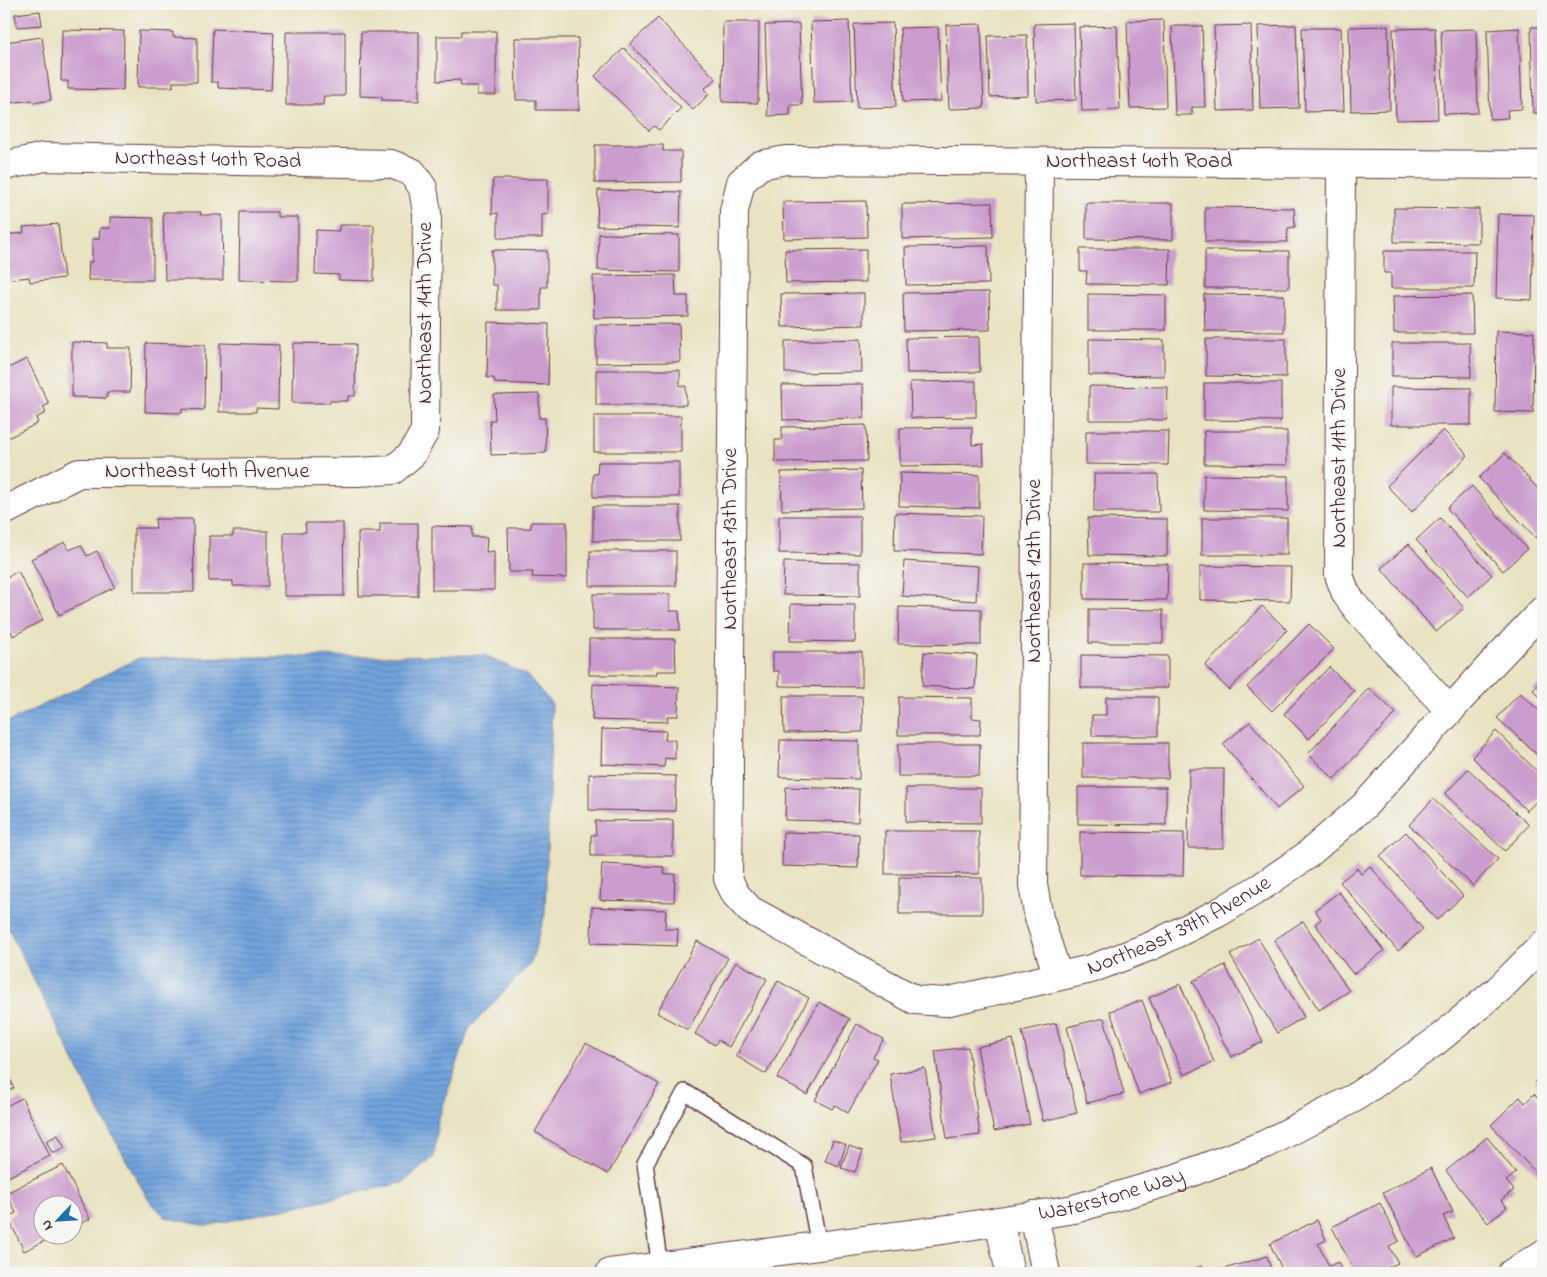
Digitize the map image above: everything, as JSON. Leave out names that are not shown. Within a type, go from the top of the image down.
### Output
[{"type":"street","name":"Northeast 40th Road","points":[[4,166],[44,158],[64,158],[391,164],[412,172]]},
{"type":"street","name":"Northeast 40th Road","points":[[741,182],[760,165],[786,160],[1543,165]]},
{"type":"street","name":"Northeast 12th Drive","points":[[1039,162],[1033,885],[1040,918],[1058,976]]},
{"type":"street","name":"Northeast 11th Drive","points":[[1341,164],[1339,575],[1346,594],[1358,610],[1450,710]]},
{"type":"street","name":"Northeast 14th Drive","points":[[412,172],[423,188],[427,213],[425,431],[412,454]]},
{"type":"street","name":"Northeast 13th Drive","points":[[736,895],[728,879],[728,859],[734,211],[741,182]]},
{"type":"street","name":"Northeast 40th Avenue","points":[[4,511],[79,473],[347,472],[393,470],[412,454]]},
{"type":"street","name":"Northeast 39th Avenue","points":[[736,895],[750,910],[915,1000],[945,1002],[1091,969],[1151,946],[1218,914],[1262,887],[1306,856],[1364,806],[1543,610]]},
{"type":"street","name":"Waterstone Way","points":[[610,1273],[949,1229],[1074,1209],[1166,1182],[1266,1144],[1354,1098],[1435,1042],[1499,989],[1543,945]]},
{"type":"street","points":[[1034,1215],[1046,1273]]},
{"type":"street","points":[[999,1221],[1010,1273]]},
{"type":"street","points":[[1512,1273],[1543,1254]]},
{"type":"lane","points":[[660,1267],[646,1164],[684,1092],[804,1166],[819,1246]]},
{"type":"water","points":[[485,655],[528,676],[552,704],[545,914],[531,963],[469,1029],[438,1121],[434,1157],[402,1183],[206,1226],[165,1217],[148,1199],[100,1113],[4,920],[4,724],[139,658]]},
{"type":"building","points":[[40,11],[42,25],[17,27],[15,14]]},
{"type":"building","points":[[658,18],[716,79],[704,89],[709,94],[693,110],[630,44]]},
{"type":"building","points":[[1164,20],[1166,107],[1130,108],[1127,21]]},
{"type":"building","points":[[849,21],[852,102],[814,103],[811,22]]},
{"type":"building","points":[[723,22],[759,22],[758,103],[722,102]]},
{"type":"building","points":[[893,23],[896,107],[857,108],[854,24]]},
{"type":"building","points":[[1074,23],[1076,100],[1036,101],[1034,24]]},
{"type":"building","points":[[799,24],[802,105],[790,105],[790,115],[768,116],[765,25]]},
{"type":"building","points":[[981,24],[984,108],[949,109],[946,25]]},
{"type":"building","points":[[1251,25],[1253,110],[1217,111],[1214,26]]},
{"type":"building","points":[[1296,25],[1299,108],[1260,109],[1258,26]]},
{"type":"building","points":[[1117,26],[1120,110],[1082,111],[1079,27]]},
{"type":"building","points":[[1172,26],[1202,26],[1205,107],[1192,107],[1192,115],[1175,115]]},
{"type":"building","points":[[1388,26],[1390,110],[1351,111],[1349,27]]},
{"type":"building","points":[[938,27],[941,101],[903,102],[900,28]]},
{"type":"building","points":[[1531,27],[1543,27],[1543,113],[1533,113]]},
{"type":"building","points":[[1302,28],[1341,28],[1344,111],[1305,112]]},
{"type":"building","points":[[1435,28],[1438,119],[1396,120],[1393,29]]},
{"type":"building","points":[[1519,28],[1522,109],[1507,110],[1508,118],[1490,119],[1487,30]]},
{"type":"building","points":[[213,29],[274,32],[271,90],[218,88],[218,82],[211,82]]},
{"type":"building","points":[[1476,29],[1478,113],[1444,114],[1441,30]]},
{"type":"building","points":[[62,30],[124,31],[123,90],[68,89],[68,81],[61,81]]},
{"type":"building","points":[[139,31],[173,32],[173,37],[197,38],[197,82],[173,82],[173,87],[138,87]]},
{"type":"building","points":[[461,31],[496,31],[496,95],[477,95],[477,86],[461,86],[460,80],[437,81],[437,36],[461,36]]},
{"type":"building","points":[[286,32],[345,32],[345,96],[324,96],[323,105],[286,105]]},
{"type":"building","points":[[361,32],[419,32],[419,101],[382,100],[382,97],[360,96]]},
{"type":"building","points":[[1027,35],[1028,95],[990,97],[988,36]]},
{"type":"building","points":[[42,37],[51,100],[33,103],[32,100],[10,103],[8,95],[4,96],[4,42]]},
{"type":"building","points":[[515,38],[578,38],[579,110],[536,110],[536,100],[516,100]]},
{"type":"building","points":[[624,48],[681,108],[659,130],[654,126],[649,131],[595,76]]},
{"type":"building","points":[[595,145],[663,145],[663,151],[681,151],[681,182],[595,183]]},
{"type":"building","points":[[493,179],[548,179],[548,214],[542,215],[542,238],[498,238],[498,213],[492,214]]},
{"type":"building","points":[[598,190],[681,192],[680,228],[597,226]]},
{"type":"building","points":[[866,201],[867,237],[784,239],[783,202]]},
{"type":"building","points":[[992,203],[993,237],[902,239],[902,204]]},
{"type":"building","points":[[1086,203],[1173,203],[1173,240],[1086,239]]},
{"type":"building","points":[[1205,207],[1294,208],[1295,227],[1288,228],[1287,242],[1205,242]]},
{"type":"building","points":[[1394,208],[1479,209],[1479,243],[1394,242]]},
{"type":"building","points":[[163,212],[201,212],[200,215],[222,215],[223,280],[165,280]]},
{"type":"building","points":[[240,212],[277,212],[277,217],[298,217],[298,281],[239,280]]},
{"type":"building","points":[[1498,214],[1534,215],[1532,300],[1496,298]]},
{"type":"building","points":[[1542,216],[1543,294],[1541,294]]},
{"type":"building","points":[[110,217],[153,218],[153,280],[88,280],[89,262],[92,262],[92,239],[99,239],[100,228],[110,228]]},
{"type":"building","points":[[58,224],[64,278],[30,282],[29,277],[5,280],[4,235],[24,233],[23,227]]},
{"type":"building","points":[[339,225],[374,225],[374,281],[339,280],[339,275],[315,274],[316,230],[339,231]]},
{"type":"building","points":[[599,234],[679,235],[679,272],[598,270]]},
{"type":"building","points":[[988,246],[989,284],[906,285],[905,247]]},
{"type":"building","points":[[866,249],[866,282],[786,283],[785,250]]},
{"type":"building","points":[[1080,249],[1170,249],[1169,285],[1086,284],[1087,271],[1080,271]]},
{"type":"building","points":[[492,250],[547,251],[547,287],[541,287],[541,310],[497,310],[497,285],[492,285]]},
{"type":"building","points":[[1205,250],[1289,251],[1289,288],[1205,288]]},
{"type":"building","points":[[1384,251],[1475,251],[1474,288],[1391,288],[1391,273],[1384,273]]},
{"type":"building","points":[[675,275],[676,296],[688,296],[688,316],[594,318],[593,276]]},
{"type":"building","points":[[989,292],[990,330],[904,331],[903,293]]},
{"type":"building","points":[[864,293],[864,325],[782,327],[781,294]]},
{"type":"building","points":[[1088,294],[1166,295],[1166,330],[1088,330]]},
{"type":"building","points":[[1204,294],[1284,295],[1284,332],[1205,331]]},
{"type":"building","points":[[1472,295],[1473,333],[1394,333],[1393,296]]},
{"type":"building","points":[[488,322],[549,324],[548,385],[495,383],[494,378],[487,378]]},
{"type":"building","points":[[679,324],[680,362],[596,363],[596,325]]},
{"type":"building","points":[[1541,330],[1543,330],[1543,372],[1542,372]]},
{"type":"building","points":[[1496,331],[1534,332],[1533,413],[1495,412]]},
{"type":"building","points":[[979,337],[980,372],[907,373],[906,338]]},
{"type":"building","points":[[861,339],[862,372],[785,373],[785,341]]},
{"type":"building","points":[[1089,339],[1164,340],[1164,376],[1089,375]]},
{"type":"building","points":[[1206,339],[1286,339],[1286,377],[1206,376]]},
{"type":"building","points":[[72,342],[107,343],[107,348],[131,348],[130,392],[107,392],[107,398],[72,397]]},
{"type":"building","points":[[146,343],[205,345],[204,410],[182,409],[182,413],[145,412]]},
{"type":"building","points":[[220,343],[279,345],[278,409],[256,408],[256,412],[219,412]]},
{"type":"building","points":[[293,343],[356,344],[355,396],[348,396],[348,401],[330,401],[330,403],[292,403]]},
{"type":"building","points":[[1392,343],[1470,343],[1471,377],[1392,376]]},
{"type":"building","points":[[27,359],[49,404],[43,407],[46,413],[36,418],[38,423],[4,440],[4,370]]},
{"type":"building","points":[[596,370],[680,370],[680,386],[686,386],[686,405],[596,405]]},
{"type":"building","points":[[976,381],[976,417],[911,418],[910,382]]},
{"type":"building","points":[[1204,383],[1281,383],[1281,421],[1204,420]]},
{"type":"building","points":[[863,384],[864,418],[783,420],[782,385]]},
{"type":"building","points":[[1089,386],[1168,387],[1167,420],[1089,420]]},
{"type":"building","points":[[1391,387],[1471,388],[1471,425],[1391,425]]},
{"type":"building","points":[[539,394],[539,418],[545,418],[546,453],[491,455],[490,420],[495,420],[494,395]]},
{"type":"building","points":[[594,416],[681,416],[681,452],[594,452]]},
{"type":"building","points":[[866,425],[867,461],[775,462],[775,440],[782,440],[782,427]]},
{"type":"building","points":[[972,427],[972,445],[983,444],[984,465],[900,466],[900,428]]},
{"type":"building","points":[[1443,430],[1468,455],[1412,512],[1387,486]]},
{"type":"building","points":[[1086,431],[1169,431],[1168,465],[1086,464]]},
{"type":"building","points":[[1204,431],[1287,431],[1287,465],[1204,464]]},
{"type":"building","points":[[1505,453],[1543,494],[1543,531],[1536,538],[1479,478]]},
{"type":"building","points":[[598,462],[679,462],[679,497],[593,497],[593,474],[597,474]]},
{"type":"building","points":[[861,470],[862,508],[782,510],[781,472]]},
{"type":"building","points":[[900,473],[979,475],[979,508],[899,506]]},
{"type":"building","points":[[1094,474],[1158,474],[1159,512],[1094,512]]},
{"type":"building","points":[[1204,475],[1288,476],[1288,511],[1204,510]]},
{"type":"building","points":[[1472,486],[1527,549],[1503,571],[1447,508]]},
{"type":"building","points":[[593,506],[680,506],[680,541],[593,541]]},
{"type":"building","points":[[895,513],[982,516],[981,554],[894,551]]},
{"type":"building","points":[[779,516],[860,516],[860,554],[779,553]]},
{"type":"building","points":[[1088,518],[1167,519],[1167,556],[1089,555]]},
{"type":"building","points":[[1202,518],[1287,518],[1287,555],[1202,555]]},
{"type":"building","points":[[1440,518],[1492,575],[1468,597],[1416,540]]},
{"type":"building","points":[[155,519],[193,519],[194,592],[134,592],[134,528],[156,528]]},
{"type":"building","points":[[531,522],[567,522],[567,578],[532,577],[533,572],[509,572],[508,528],[531,528]]},
{"type":"building","points":[[305,523],[343,523],[344,596],[284,596],[284,532],[306,532]]},
{"type":"building","points":[[380,523],[418,523],[418,596],[359,596],[358,532],[380,532]]},
{"type":"building","points":[[432,526],[472,527],[472,537],[487,537],[486,552],[494,551],[494,590],[432,590]]},
{"type":"building","points":[[233,531],[268,531],[268,586],[233,586],[233,581],[209,581],[209,536],[233,536]]},
{"type":"building","points":[[65,542],[69,550],[81,545],[87,556],[97,551],[115,587],[59,615],[31,559]]},
{"type":"building","points":[[1409,544],[1464,608],[1436,632],[1381,568]]},
{"type":"building","points":[[590,551],[676,551],[676,586],[590,586]]},
{"type":"building","points":[[904,561],[978,566],[976,601],[902,596]]},
{"type":"building","points":[[784,562],[860,563],[860,596],[783,595]]},
{"type":"building","points":[[1084,563],[1168,564],[1167,600],[1084,599]]},
{"type":"building","points":[[1200,566],[1291,567],[1290,601],[1200,600]]},
{"type":"building","points":[[18,571],[43,620],[13,636],[11,631],[4,635],[4,579]]},
{"type":"building","points":[[593,594],[670,594],[670,611],[679,611],[680,630],[593,630]]},
{"type":"building","points":[[791,604],[855,605],[855,642],[790,641]]},
{"type":"building","points":[[1262,606],[1287,630],[1229,690],[1205,666]]},
{"type":"building","points":[[899,607],[981,609],[981,645],[898,644]]},
{"type":"building","points":[[1089,609],[1163,610],[1163,643],[1089,643]]},
{"type":"building","points":[[1309,624],[1334,649],[1272,711],[1247,687]]},
{"type":"building","points":[[589,639],[675,639],[676,671],[657,671],[656,675],[589,675]]},
{"type":"building","points":[[773,652],[862,652],[862,687],[779,686],[779,671],[773,671]]},
{"type":"building","points":[[924,652],[977,655],[975,689],[922,686]]},
{"type":"building","points":[[1081,655],[1168,656],[1168,688],[1081,688]]},
{"type":"building","points":[[1329,667],[1354,691],[1309,739],[1284,714]]},
{"type":"building","points":[[1543,680],[1543,700],[1533,690]]},
{"type":"building","points":[[593,684],[679,687],[678,716],[667,716],[668,722],[592,720]]},
{"type":"building","points":[[1369,688],[1396,713],[1334,779],[1308,754]]},
{"type":"building","points":[[1520,693],[1543,714],[1543,760],[1497,718]]},
{"type":"building","points":[[783,696],[862,696],[863,732],[784,733]]},
{"type":"building","points":[[899,697],[972,698],[972,718],[981,719],[980,735],[898,735]]},
{"type":"building","points":[[1106,697],[1158,697],[1158,736],[1092,736],[1092,715],[1106,715]]},
{"type":"building","points":[[1250,722],[1304,786],[1277,809],[1223,744]]},
{"type":"building","points":[[602,729],[666,731],[665,740],[675,740],[675,759],[665,758],[664,767],[601,764]]},
{"type":"building","points":[[1496,731],[1543,777],[1543,794],[1527,811],[1472,757]]},
{"type":"building","points":[[780,740],[859,741],[859,779],[779,777]]},
{"type":"building","points":[[1083,743],[1168,743],[1168,778],[1083,778]]},
{"type":"building","points":[[898,744],[980,744],[979,776],[898,776]]},
{"type":"building","points":[[1189,769],[1224,769],[1223,848],[1188,848]]},
{"type":"building","points":[[1468,769],[1529,825],[1505,851],[1445,794]]},
{"type":"building","points":[[589,774],[676,776],[675,811],[589,810]]},
{"type":"building","points":[[786,787],[859,789],[858,822],[785,820]]},
{"type":"building","points":[[1078,787],[1166,787],[1166,825],[1078,824]]},
{"type":"building","points":[[906,788],[981,788],[981,823],[906,822]]},
{"type":"building","points":[[1433,799],[1498,859],[1473,886],[1409,825]]},
{"type":"building","points":[[673,820],[673,856],[591,856],[591,835],[596,835],[595,821]]},
{"type":"building","points":[[885,831],[979,831],[979,874],[885,874]]},
{"type":"building","points":[[783,832],[859,834],[858,868],[782,866]]},
{"type":"building","points":[[1080,832],[1184,833],[1183,876],[1080,875]]},
{"type":"building","points":[[1406,832],[1463,896],[1437,920],[1380,856]]},
{"type":"building","points":[[602,864],[664,867],[664,874],[675,874],[674,902],[600,900]]},
{"type":"building","points":[[1370,866],[1423,929],[1398,951],[1340,882],[1357,868],[1361,874]]},
{"type":"building","points":[[899,877],[982,878],[982,914],[899,914]]},
{"type":"building","points":[[1339,892],[1384,951],[1353,974],[1315,924],[1321,919],[1315,910]]},
{"type":"building","points":[[592,907],[666,910],[665,929],[678,929],[677,946],[591,943]]},
{"type":"building","points":[[1303,921],[1349,991],[1319,1010],[1274,940]]},
{"type":"building","points":[[1258,938],[1304,1017],[1277,1033],[1230,955]]},
{"type":"building","points":[[697,941],[728,958],[688,1030],[657,1013]]},
{"type":"building","points":[[736,962],[767,979],[729,1047],[718,1040],[715,1045],[695,1034]]},
{"type":"building","points":[[1225,965],[1263,1042],[1231,1057],[1193,981]]},
{"type":"building","points":[[778,981],[809,998],[766,1074],[736,1056]]},
{"type":"building","points":[[1180,984],[1214,1062],[1184,1075],[1149,998]]},
{"type":"building","points":[[1142,1000],[1172,1082],[1139,1094],[1110,1011]]},
{"type":"building","points":[[819,1002],[850,1019],[807,1095],[777,1078]]},
{"type":"building","points":[[1104,1018],[1124,1094],[1087,1103],[1067,1027]]},
{"type":"building","points":[[1056,1023],[1077,1113],[1043,1121],[1022,1031]]},
{"type":"building","points":[[857,1024],[884,1039],[873,1057],[878,1059],[848,1113],[835,1105],[832,1109],[815,1100]]},
{"type":"building","points":[[1013,1039],[1030,1124],[994,1131],[977,1047]]},
{"type":"building","points":[[586,1043],[659,1084],[608,1174],[535,1132]]},
{"type":"building","points":[[968,1047],[980,1135],[947,1139],[935,1051]]},
{"type":"building","points":[[4,1067],[14,1088],[4,1093]]},
{"type":"building","points":[[925,1068],[936,1137],[901,1142],[890,1074]]},
{"type":"building","points":[[1543,1073],[1543,1090],[1535,1081]]},
{"type":"building","points":[[1534,1094],[1543,1104],[1543,1176],[1541,1178],[1491,1125],[1520,1097],[1525,1103]]},
{"type":"building","points":[[22,1098],[50,1156],[4,1179],[4,1107]]},
{"type":"building","points":[[58,1135],[65,1148],[53,1154],[46,1141]]},
{"type":"building","points":[[1487,1137],[1516,1173],[1506,1181],[1514,1190],[1501,1200],[1507,1207],[1488,1223],[1446,1171]]},
{"type":"building","points":[[833,1140],[846,1145],[839,1166],[825,1161]]},
{"type":"building","points":[[849,1146],[863,1151],[855,1172],[841,1168]]},
{"type":"building","points":[[63,1165],[78,1194],[32,1194],[32,1244],[38,1244],[24,1251],[8,1217],[16,1213],[6,1193]]},
{"type":"building","points":[[1431,1168],[1453,1212],[1443,1216],[1454,1238],[1416,1257],[1383,1193]]},
{"type":"building","points":[[82,1203],[90,1219],[82,1223]]},
{"type":"building","points":[[1380,1203],[1399,1241],[1389,1246],[1398,1263],[1387,1268],[1390,1273],[1355,1273],[1332,1227]]},
{"type":"building","points":[[1317,1220],[1326,1240],[1318,1244],[1329,1266],[1338,1262],[1343,1273],[1284,1273],[1270,1244]]},
{"type":"building","points":[[1267,1256],[1272,1273],[1214,1273],[1214,1272]]},
{"type":"building","points":[[1202,1266],[1204,1273],[1179,1273]]}]
